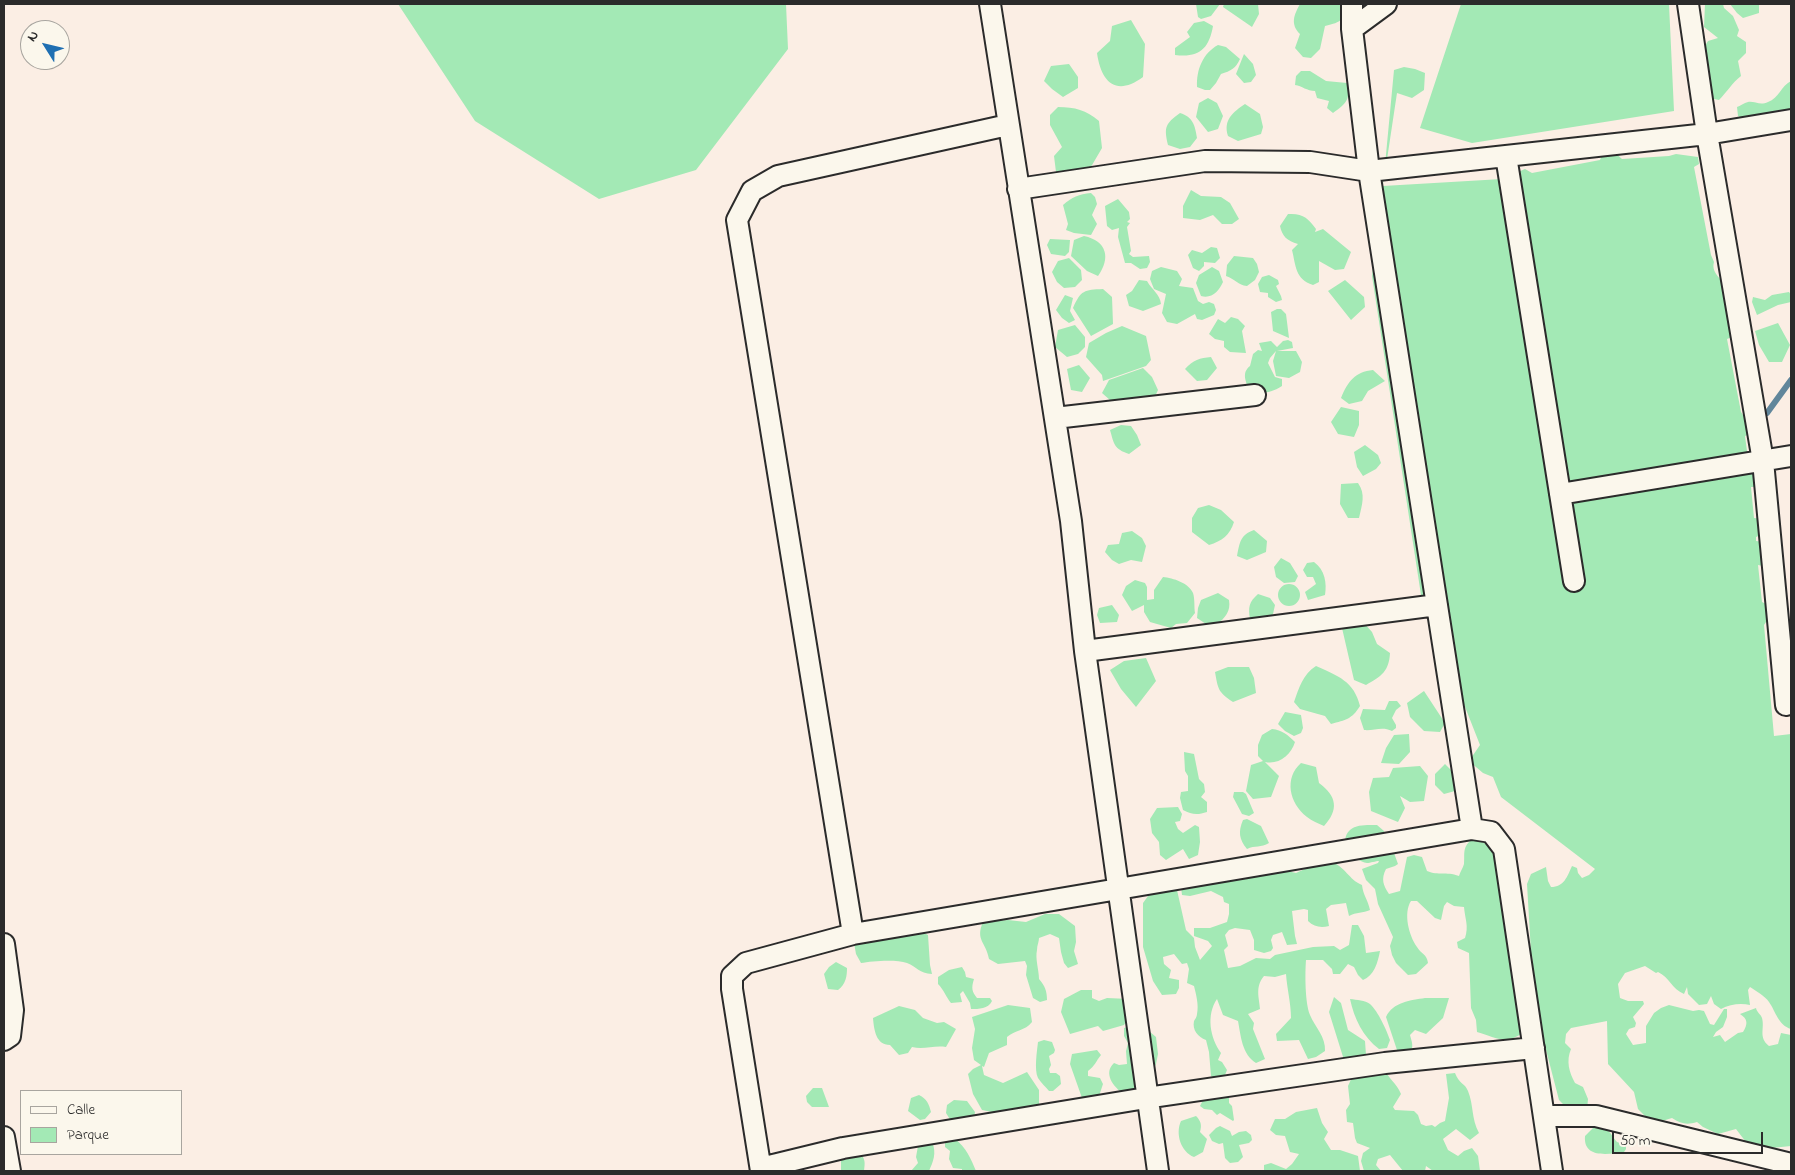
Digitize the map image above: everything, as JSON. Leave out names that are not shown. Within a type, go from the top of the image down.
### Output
[{"type":"street","points":[[990,4],[1071,521],[1085,652],[1146,1098],[1158,1171]]},
{"type":"street","points":[[1352,4],[1352,29],[1369,172],[1472,829]]},
{"type":"street","points":[[1352,29],[1386,4]]},
{"type":"street","points":[[1688,4],[1763,461],[1786,705]]},
{"type":"street","points":[[1018,189],[1204,161],[1310,162],[1369,172],[1708,134],[1791,120]]},
{"type":"street","points":[[853,934],[737,220],[752,190],[778,176],[1008,125]]},
{"type":"street","points":[[1506,156],[1574,581]]},
{"type":"street","points":[[1055,418],[1255,395]]},
{"type":"street","points":[[1560,494],[1791,456]]},
{"type":"street","points":[[1085,652],[1437,605]]},
{"type":"street","points":[[1534,1048],[1385,1064],[1146,1098],[843,1148],[761,1170],[732,989],[732,976],[746,963],[853,934],[1472,829],[1491,832],[1504,849],[1534,1048],[1552,1171]]},
{"type":"street","points":[[4,944],[13,1010],[10,1036],[4,1040]]},
{"type":"street","points":[[1544,1116],[1596,1116],[1791,1164]]},
{"type":"street","points":[[4,1137],[10,1171]]},
{"type":"green space","points":[[398,4],[786,4],[788,49],[696,170],[599,199],[475,121]]},
{"type":"green space","points":[[1196,4],[1220,4],[1211,16],[1201,19],[1198,17]]},
{"type":"green space","points":[[1224,4],[1258,4],[1259,14],[1252,27],[1223,7]]},
{"type":"green space","points":[[1300,4],[1349,4],[1342,20],[1325,26],[1320,49],[1311,58],[1303,57],[1295,48],[1300,34],[1295,27],[1294,19]]},
{"type":"green space","points":[[1461,4],[1669,4],[1674,111],[1472,143],[1420,128]]},
{"type":"green space","points":[[1705,4],[1723,4],[1724,8],[1733,16],[1739,30],[1737,36],[1746,42],[1746,53],[1738,61],[1741,76],[1719,100],[1705,97],[1700,54],[1708,41],[1718,38],[1704,27]]},
{"type":"green space","points":[[1730,4],[1759,4],[1759,13],[1743,18]]},
{"type":"green space","points":[[1131,20],[1145,44],[1143,77],[1125,86],[1118,86],[1106,79],[1097,53],[1110,41],[1112,26]]},
{"type":"green space","points":[[1204,21],[1213,26],[1206,46],[1197,53],[1183,56],[1175,55],[1175,48],[1190,37],[1187,32],[1194,23]]},
{"type":"green space","points":[[1218,45],[1226,47],[1240,59],[1237,65],[1228,72],[1221,74],[1210,90],[1197,87],[1199,68],[1204,57]]},
{"type":"green space","points":[[1244,54],[1253,64],[1256,75],[1251,82],[1244,83],[1236,74]]},
{"type":"green space","points":[[1069,64],[1078,77],[1078,88],[1063,97],[1044,81],[1051,66]]},
{"type":"green space","points":[[1404,67],[1415,69],[1425,73],[1424,90],[1412,98],[1397,93],[1383,186],[1394,70]]},
{"type":"green space","points":[[1301,71],[1310,71],[1326,81],[1347,83],[1348,97],[1344,104],[1333,113],[1327,108],[1329,101],[1317,98],[1315,91],[1295,85],[1296,76]]},
{"type":"green space","points":[[1791,81],[1791,122],[1746,120],[1738,116],[1737,107],[1748,102],[1762,104],[1768,102],[1775,98]]},
{"type":"green space","points":[[1208,98],[1217,103],[1223,116],[1218,129],[1208,132],[1196,117],[1199,103]]},
{"type":"green space","points":[[1245,104],[1260,114],[1263,127],[1261,134],[1238,141],[1228,136],[1227,125],[1233,113]]},
{"type":"green space","points":[[1058,107],[1080,110],[1090,114],[1099,121],[1102,148],[1088,172],[1056,172],[1054,156],[1062,147],[1050,125],[1050,115]]},
{"type":"green space","points":[[1180,113],[1191,119],[1197,138],[1190,147],[1180,149],[1168,145],[1166,130],[1171,120]]},
{"type":"green space","points":[[1614,152],[1622,159],[1676,154],[1698,157],[1699,164],[1694,167],[1714,262],[1714,271],[1720,279],[1736,292],[1735,336],[1727,339],[1741,412],[1747,421],[1750,434],[1745,436],[1749,466],[1759,467],[1763,487],[1751,487],[1754,518],[1764,519],[1768,532],[1756,537],[1756,541],[1771,543],[1768,567],[1758,565],[1762,602],[1766,604],[1770,616],[1764,625],[1774,736],[1791,734],[1791,1029],[1780,1021],[1767,1000],[1750,987],[1748,990],[1750,1005],[1735,1004],[1721,1009],[1714,1004],[1711,996],[1707,1004],[1699,1005],[1688,994],[1687,987],[1684,994],[1676,989],[1662,974],[1656,973],[1645,966],[1625,973],[1618,984],[1620,998],[1628,1001],[1643,1001],[1644,1004],[1633,1017],[1636,1023],[1635,1027],[1629,1029],[1626,1034],[1633,1045],[1646,1043],[1646,1026],[1654,1013],[1669,1005],[1693,1011],[1704,1011],[1710,1024],[1714,1025],[1724,1009],[1727,1009],[1727,1017],[1723,1027],[1713,1037],[1720,1035],[1725,1042],[1745,1029],[1746,1020],[1740,1014],[1756,1008],[1762,1018],[1764,1039],[1769,1046],[1778,1044],[1781,1033],[1791,1035],[1791,1146],[1761,1149],[1749,1146],[1736,1129],[1718,1134],[1697,1122],[1684,1123],[1672,1118],[1662,1121],[1650,1121],[1638,1109],[1634,1092],[1608,1064],[1607,1021],[1571,1028],[1566,1034],[1565,1043],[1571,1049],[1568,1062],[1571,1075],[1575,1083],[1583,1087],[1588,1099],[1587,1110],[1568,1109],[1559,1100],[1545,1046],[1532,955],[1527,974],[1524,1032],[1511,1039],[1500,1039],[1477,1032],[1476,1020],[1471,1008],[1469,953],[1458,948],[1457,942],[1465,938],[1466,934],[1467,926],[1464,907],[1454,906],[1447,902],[1444,906],[1441,920],[1435,918],[1417,901],[1411,901],[1407,912],[1409,931],[1428,963],[1416,974],[1408,975],[1396,963],[1392,955],[1390,946],[1393,937],[1378,904],[1375,889],[1366,880],[1362,869],[1379,861],[1367,863],[1357,859],[1346,845],[1346,835],[1356,827],[1377,825],[1384,831],[1389,848],[1394,853],[1398,864],[1386,869],[1384,873],[1383,882],[1389,894],[1400,891],[1407,857],[1414,855],[1422,857],[1427,871],[1459,876],[1464,864],[1465,848],[1471,840],[1480,841],[1492,847],[1531,952],[1527,884],[1531,874],[1546,867],[1548,881],[1551,887],[1555,887],[1567,877],[1572,866],[1577,868],[1582,878],[1589,875],[1595,869],[1501,797],[1493,777],[1483,773],[1469,761],[1480,745],[1421,595],[1372,276],[1383,186],[1502,179],[1525,169],[1532,173],[1600,160],[1602,155]]},
{"type":"green space","points":[[1191,190],[1201,196],[1221,197],[1230,203],[1239,219],[1232,224],[1222,224],[1213,215],[1200,220],[1183,218],[1183,206]]},
{"type":"green space","points":[[1091,193],[1095,197],[1097,204],[1092,215],[1097,224],[1091,235],[1066,230],[1068,224],[1063,205],[1076,196]]},
{"type":"green space","points":[[1118,199],[1129,212],[1130,219],[1127,222],[1130,223],[1127,227],[1131,251],[1129,254],[1133,257],[1149,256],[1150,262],[1147,268],[1140,269],[1131,263],[1125,263],[1118,237],[1119,228],[1112,230],[1107,226],[1105,206]]},
{"type":"green space","points":[[1288,214],[1298,214],[1305,217],[1316,229],[1315,232],[1323,229],[1351,252],[1344,269],[1335,270],[1319,261],[1319,282],[1313,285],[1303,279],[1297,271],[1292,250],[1298,244],[1286,238],[1280,226]]},
{"type":"green space","points":[[1084,236],[1098,242],[1104,251],[1105,263],[1098,276],[1087,271],[1071,256],[1074,240]]},
{"type":"green space","points":[[1050,239],[1070,240],[1069,252],[1065,256],[1051,254],[1047,245]]},
{"type":"green space","points":[[1211,247],[1217,248],[1220,258],[1215,263],[1204,262],[1204,266],[1199,271],[1193,268],[1188,255],[1192,250],[1202,253]]},
{"type":"green space","points":[[1234,256],[1253,258],[1257,264],[1259,272],[1255,280],[1247,286],[1226,276],[1227,265]]},
{"type":"green space","points":[[1069,258],[1081,270],[1082,280],[1075,287],[1064,288],[1057,282],[1052,272],[1058,261]]},
{"type":"green space","points":[[1161,267],[1177,271],[1182,279],[1179,286],[1193,288],[1198,301],[1203,304],[1209,302],[1214,304],[1216,310],[1214,315],[1202,320],[1197,319],[1195,314],[1177,324],[1167,322],[1162,313],[1166,294],[1154,289],[1150,279],[1152,271]]},
{"type":"green space","points":[[1212,267],[1219,271],[1223,282],[1215,294],[1205,297],[1201,296],[1196,283],[1199,275]]},
{"type":"green space","points":[[1269,275],[1278,280],[1279,284],[1276,286],[1282,300],[1276,302],[1268,297],[1268,293],[1260,292],[1258,284],[1262,277]]},
{"type":"green space","points":[[1139,280],[1147,281],[1161,304],[1143,311],[1129,306],[1126,295],[1132,291]]},
{"type":"green space","points":[[1345,280],[1364,297],[1365,307],[1351,320],[1328,291]]},
{"type":"green space","points":[[1103,289],[1112,297],[1113,324],[1091,336],[1073,308],[1078,298],[1084,292]]},
{"type":"green space","points":[[1789,292],[1791,302],[1778,305],[1757,315],[1752,302],[1753,297],[1765,300],[1772,295]]},
{"type":"green space","points":[[1065,295],[1073,298],[1070,311],[1075,320],[1069,323],[1056,310]]},
{"type":"green space","points":[[1281,309],[1286,314],[1289,338],[1273,331],[1271,312]]},
{"type":"green space","points":[[1231,317],[1238,319],[1245,326],[1242,331],[1246,353],[1230,352],[1224,347],[1224,341],[1215,339],[1209,334],[1218,319],[1225,323]]},
{"type":"green space","points":[[1778,323],[1790,345],[1782,362],[1769,362],[1759,345],[1755,331]]},
{"type":"green space","points":[[1075,325],[1085,337],[1085,347],[1078,354],[1067,357],[1055,347],[1058,330]]},
{"type":"green space","points":[[1122,326],[1146,336],[1151,360],[1146,366],[1103,381],[1102,375],[1086,357],[1089,343]]},
{"type":"green space","points":[[1288,340],[1292,342],[1293,348],[1277,351],[1296,351],[1302,362],[1300,372],[1289,378],[1276,376],[1273,361],[1276,351],[1268,363],[1275,377],[1282,379],[1282,386],[1267,392],[1250,392],[1245,375],[1253,354],[1258,350],[1262,351],[1259,343],[1271,341],[1277,347],[1283,341]]},
{"type":"green space","points":[[1211,357],[1217,368],[1207,380],[1197,381],[1185,369],[1197,360]]},
{"type":"green space","points":[[1079,365],[1090,378],[1082,392],[1071,390],[1067,369]]},
{"type":"green space","points":[[1143,368],[1152,377],[1158,390],[1153,401],[1119,408],[1102,393],[1109,380]]},
{"type":"green space","points":[[1373,370],[1385,381],[1368,391],[1362,401],[1349,404],[1341,398],[1353,378],[1361,373]]},
{"type":"green space","points":[[1341,407],[1359,411],[1359,425],[1354,437],[1338,434],[1331,422]]},
{"type":"green space","points":[[1121,425],[1131,426],[1141,445],[1129,454],[1120,450],[1115,445],[1110,430]]},
{"type":"green space","points":[[1365,445],[1378,455],[1381,463],[1376,469],[1363,476],[1357,467],[1354,452]]},
{"type":"green space","points":[[1358,483],[1363,495],[1359,518],[1348,518],[1340,504],[1341,484]]},
{"type":"green space","points":[[1209,505],[1221,510],[1234,522],[1225,537],[1209,545],[1192,532],[1192,518],[1198,508]]},
{"type":"green space","points":[[1254,530],[1267,541],[1266,552],[1247,560],[1237,556],[1243,537]]},
{"type":"green space","points":[[1132,531],[1142,538],[1146,546],[1142,562],[1131,560],[1119,564],[1112,560],[1105,552],[1108,545],[1119,544],[1122,533]]},
{"type":"green space","points":[[1281,558],[1290,563],[1298,576],[1295,582],[1284,583],[1276,577],[1274,567]]},
{"type":"green space","points":[[1314,562],[1321,569],[1324,577],[1325,595],[1308,600],[1305,592],[1316,584],[1313,577],[1307,577],[1303,570],[1307,563]]},
{"type":"green space","points":[[1163,577],[1176,580],[1191,589],[1195,613],[1187,623],[1176,624],[1171,628],[1150,622],[1144,612],[1144,605],[1132,611],[1122,595],[1126,586],[1135,580],[1145,583],[1147,587],[1147,600],[1154,599],[1154,590]]},
{"type":"green space","points":[[1289,584],[1299,591],[1300,595],[1293,605],[1289,606],[1279,599],[1278,595],[1285,585]]},
{"type":"green space","points":[[1218,593],[1229,600],[1228,611],[1217,625],[1206,624],[1197,618],[1201,600]]},
{"type":"green space","points":[[1258,594],[1270,598],[1275,605],[1273,614],[1268,619],[1250,619],[1250,605]]},
{"type":"green space","points":[[1112,605],[1119,615],[1117,622],[1100,623],[1097,615],[1099,608]]},
{"type":"green space","points":[[1363,622],[1372,632],[1377,644],[1390,653],[1384,672],[1366,685],[1354,680],[1342,628]]},
{"type":"green space","points":[[1146,658],[1156,681],[1136,707],[1121,689],[1110,670],[1124,661]]},
{"type":"green space","points":[[1316,666],[1338,676],[1354,691],[1360,706],[1345,720],[1331,724],[1325,716],[1300,709],[1294,702],[1305,677]]},
{"type":"green space","points":[[1228,667],[1249,667],[1254,678],[1256,693],[1233,702],[1224,695],[1218,686],[1215,672]]},
{"type":"green space","points":[[1424,691],[1445,723],[1440,732],[1424,731],[1410,717],[1407,703]]},
{"type":"green space","points":[[1389,701],[1397,701],[1401,706],[1396,710],[1392,718],[1396,728],[1392,731],[1381,729],[1364,730],[1360,718],[1363,709],[1385,710]]},
{"type":"green space","points":[[1285,712],[1301,715],[1303,728],[1301,733],[1294,736],[1278,724]]},
{"type":"green space","points":[[1272,729],[1285,733],[1295,742],[1291,751],[1284,758],[1275,762],[1265,762],[1279,776],[1271,797],[1253,799],[1246,791],[1251,765],[1263,761],[1258,756],[1258,745],[1262,735]]},
{"type":"green space","points":[[1409,734],[1410,752],[1399,764],[1381,763],[1386,748],[1394,735]]},
{"type":"green space","points":[[1184,752],[1194,754],[1199,779],[1204,784],[1205,792],[1201,797],[1207,802],[1207,812],[1201,814],[1189,813],[1183,810],[1180,798],[1181,792],[1188,791],[1188,776],[1185,771]]},
{"type":"green space","points":[[1301,763],[1316,767],[1319,783],[1329,793],[1334,803],[1332,814],[1324,826],[1307,817],[1296,805],[1293,798],[1291,790],[1292,776]]},
{"type":"green space","points":[[1445,764],[1452,771],[1455,791],[1444,794],[1435,785],[1435,774]]},
{"type":"green space","points":[[1420,766],[1428,776],[1424,801],[1410,802],[1400,796],[1405,808],[1398,822],[1371,811],[1369,792],[1373,778],[1389,777],[1393,768]]},
{"type":"green space","points":[[1234,792],[1246,794],[1254,813],[1249,816],[1242,814],[1233,797]]},
{"type":"green space","points":[[1178,807],[1182,814],[1180,821],[1175,822],[1178,829],[1183,833],[1195,825],[1199,827],[1200,842],[1198,855],[1189,859],[1183,849],[1166,860],[1160,855],[1159,842],[1152,833],[1150,819],[1157,808]]},
{"type":"green space","points":[[1247,819],[1261,826],[1269,843],[1247,849],[1241,839],[1240,828],[1243,820]]},
{"type":"green space","points":[[1330,861],[1362,885],[1370,910],[1349,916],[1346,903],[1331,905],[1326,909],[1329,926],[1323,927],[1315,926],[1308,921],[1308,910],[1292,911],[1297,944],[1287,945],[1282,932],[1273,935],[1271,940],[1273,948],[1271,951],[1264,953],[1254,950],[1254,940],[1250,930],[1235,928],[1229,930],[1225,935],[1228,946],[1224,950],[1228,968],[1240,966],[1256,958],[1270,959],[1275,955],[1313,947],[1334,946],[1340,950],[1349,945],[1352,925],[1358,925],[1364,936],[1366,953],[1380,951],[1375,968],[1363,980],[1354,967],[1348,964],[1340,974],[1333,974],[1332,969],[1323,960],[1306,960],[1308,1010],[1325,1046],[1325,1051],[1316,1057],[1308,1059],[1299,1040],[1277,1041],[1276,1034],[1291,1018],[1286,974],[1275,977],[1264,976],[1259,984],[1260,1009],[1248,1014],[1254,1023],[1253,1029],[1265,1059],[1256,1063],[1245,1050],[1238,1021],[1223,1015],[1217,999],[1211,1012],[1212,1034],[1221,1053],[1218,1060],[1222,1062],[1227,1070],[1225,1075],[1219,1080],[1211,1076],[1206,1040],[1198,1035],[1194,1027],[1198,1011],[1194,986],[1187,983],[1189,969],[1187,963],[1182,964],[1174,954],[1163,957],[1164,964],[1171,970],[1169,978],[1179,980],[1179,988],[1176,994],[1162,995],[1153,981],[1143,947],[1143,903],[1151,892],[1164,889],[1177,890],[1186,930],[1194,938],[1200,960],[1212,946],[1208,941],[1194,936],[1194,928],[1210,928],[1227,922],[1229,904],[1224,902],[1223,897],[1211,891],[1190,896],[1182,895],[1181,887],[1215,878],[1219,883],[1239,876],[1278,869],[1296,873],[1318,863]]},
{"type":"green space","points":[[1045,914],[1059,914],[1075,926],[1076,942],[1074,951],[1078,964],[1068,968],[1064,963],[1059,938],[1050,934],[1039,938],[1036,957],[1039,979],[1047,994],[1047,1000],[1040,1002],[1033,998],[1026,975],[1027,966],[1025,961],[998,964],[989,959],[980,933],[983,922],[1008,920],[1026,922]]},
{"type":"green space","points":[[916,929],[928,935],[932,974],[897,961],[861,963],[856,954],[854,943]]},
{"type":"green space","points":[[836,962],[847,968],[846,980],[838,990],[828,989],[824,974]]},
{"type":"green space","points":[[962,967],[966,977],[974,979],[972,990],[977,998],[990,998],[992,1001],[988,1006],[980,1009],[971,1009],[970,1003],[963,991],[960,994],[962,1002],[951,1003],[949,1001],[938,984],[938,977],[949,970]]},
{"type":"green space","points":[[1081,990],[1092,990],[1092,998],[1099,1001],[1107,998],[1129,999],[1130,1015],[1124,1025],[1103,1031],[1098,1026],[1070,1034],[1061,1012],[1064,999]]},
{"type":"green space","points":[[1334,997],[1341,1003],[1348,1030],[1365,1041],[1366,1055],[1360,1059],[1344,1060],[1329,1012]]},
{"type":"green space","points":[[1425,998],[1449,998],[1443,1018],[1426,1034],[1415,1030],[1410,1035],[1411,1050],[1403,1056],[1397,1050],[1386,1017],[1398,1005]]},
{"type":"green space","points":[[1350,999],[1361,1000],[1373,1007],[1382,1021],[1390,1040],[1387,1048],[1379,1049],[1368,1039],[1357,1020]]},
{"type":"green space","points":[[1008,1005],[1030,1008],[1032,1022],[1007,1037],[1007,1045],[989,1053],[984,1067],[982,1066],[984,1075],[1003,1083],[1027,1072],[1039,1090],[1039,1105],[997,1113],[982,1110],[973,1094],[968,1074],[981,1065],[974,1060],[972,1048],[975,1029],[972,1017]]},
{"type":"green space","points":[[899,1006],[915,1010],[923,1018],[937,1023],[944,1022],[956,1029],[946,1047],[912,1047],[908,1053],[899,1055],[890,1045],[879,1040],[875,1032],[873,1018]]},
{"type":"green space","points":[[1143,1026],[1156,1037],[1158,1054],[1152,1073],[1140,1090],[1124,1094],[1113,1084],[1109,1071],[1114,1063],[1119,1065],[1127,1064],[1126,1051],[1128,1043],[1124,1036],[1124,1028]]},
{"type":"green space","points":[[1044,1040],[1052,1042],[1055,1050],[1049,1056],[1050,1073],[1056,1073],[1060,1076],[1061,1084],[1053,1091],[1049,1091],[1039,1080],[1036,1070],[1038,1042]]},
{"type":"green space","points":[[1097,1050],[1101,1055],[1088,1071],[1088,1076],[1100,1078],[1103,1084],[1099,1096],[1082,1098],[1070,1064],[1072,1054]]},
{"type":"green space","points":[[1383,1066],[1401,1094],[1393,1107],[1395,1110],[1414,1111],[1418,1115],[1421,1124],[1435,1127],[1445,1121],[1449,1098],[1446,1074],[1455,1073],[1468,1091],[1479,1133],[1470,1140],[1456,1129],[1443,1139],[1448,1150],[1458,1156],[1472,1148],[1478,1156],[1480,1171],[1433,1171],[1426,1166],[1425,1171],[1403,1171],[1390,1155],[1378,1159],[1376,1165],[1381,1171],[1364,1171],[1361,1161],[1363,1153],[1370,1148],[1357,1143],[1353,1123],[1347,1122],[1346,1110],[1350,1104],[1348,1086],[1353,1075]]},
{"type":"green space","points":[[813,1088],[822,1088],[829,1107],[812,1107],[807,1102],[806,1096]]},
{"type":"green space","points":[[1226,1094],[1232,1106],[1233,1121],[1220,1113],[1217,1115],[1212,1110],[1204,1109],[1200,1106],[1204,1098]]},
{"type":"green space","points":[[919,1095],[927,1102],[931,1112],[925,1119],[920,1120],[908,1111],[911,1098]]},
{"type":"green space","points":[[954,1100],[967,1101],[975,1112],[974,1118],[951,1121],[946,1113],[947,1105]]},
{"type":"green space","points":[[1317,1108],[1322,1123],[1328,1132],[1324,1139],[1331,1150],[1340,1150],[1358,1156],[1360,1171],[1264,1171],[1264,1165],[1271,1163],[1286,1169],[1299,1154],[1290,1152],[1285,1136],[1276,1135],[1270,1130],[1275,1119],[1285,1119],[1296,1112]]},
{"type":"green space","points":[[1196,1116],[1201,1123],[1200,1132],[1207,1139],[1203,1152],[1194,1157],[1189,1155],[1180,1142],[1179,1126],[1181,1121]]},
{"type":"green space","points":[[1220,1126],[1230,1131],[1232,1136],[1246,1131],[1251,1135],[1252,1140],[1249,1143],[1239,1145],[1243,1157],[1238,1162],[1230,1163],[1225,1158],[1223,1143],[1219,1144],[1212,1141],[1209,1135]]},
{"type":"green space","points":[[1594,1127],[1606,1129],[1617,1142],[1626,1145],[1624,1152],[1605,1154],[1593,1152],[1588,1148],[1585,1143],[1585,1136]]},
{"type":"green space","points":[[955,1139],[965,1149],[976,1171],[962,1171],[962,1169],[953,1168],[949,1159],[950,1151],[945,1147],[945,1142]]},
{"type":"green space","points":[[932,1142],[934,1154],[929,1171],[911,1171],[918,1163],[916,1157],[918,1146]]},
{"type":"green space","points":[[858,1151],[864,1161],[864,1171],[841,1171],[843,1156]]},
{"type":"waterway","points":[[1767,413],[1791,380]]}]
